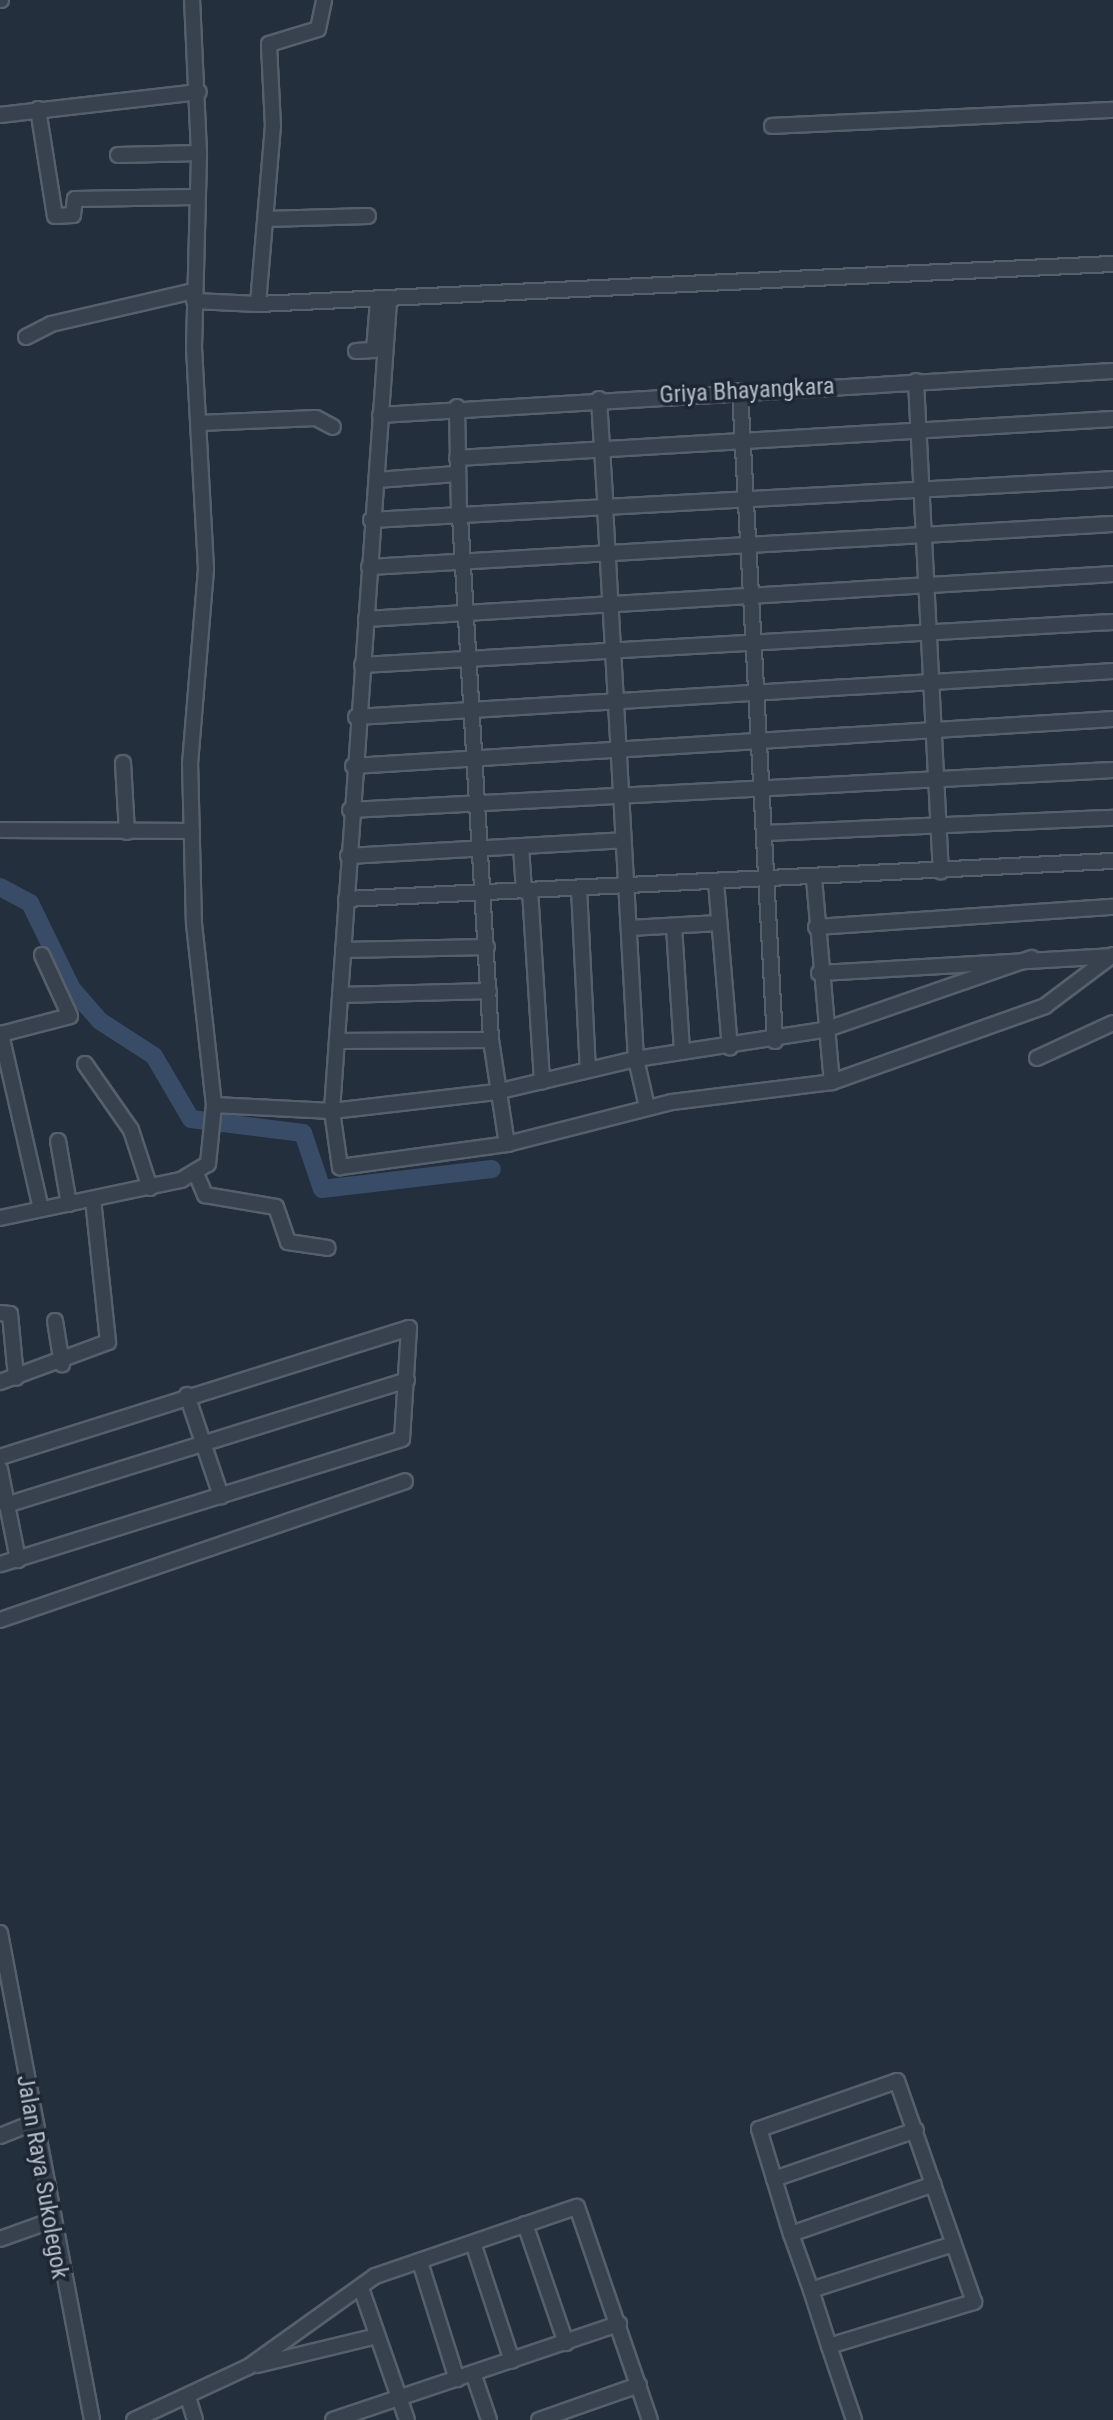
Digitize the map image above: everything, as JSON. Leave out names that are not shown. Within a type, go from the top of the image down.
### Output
[{"type":"street","points":[[0,1218],[150,1188],[197,1176],[207,1169],[214,1112],[194,925],[192,831],[206,569],[194,296],[194,197],[199,153],[199,92],[192,0]]},
{"type":"street","points":[[258,304],[266,219],[269,44],[318,29],[324,0]]},
{"type":"street","points":[[0,115],[199,92]]},
{"type":"street","points":[[38,109],[55,216],[73,215],[75,199],[194,197]]},
{"type":"street","points":[[772,126],[1113,110]]},
{"type":"street","points":[[118,155],[199,153]]},
{"type":"street","points":[[266,219],[368,216]]},
{"type":"street","points":[[26,337],[51,324],[194,296],[258,304],[383,301],[1113,264]]},
{"type":"street","points":[[356,351],[374,350],[383,301]]},
{"type":"street","points":[[383,301],[377,480],[371,515],[366,619],[356,717],[332,1111],[343,1168],[507,1144],[647,1107],[832,1082],[1045,1006],[1112,955]]},
{"type":"street","name":"Griya Bhayangkara","points":[[380,415],[457,407],[1113,371]]},
{"type":"street","points":[[916,381],[941,871]]},
{"type":"street","points":[[740,391],[754,594],[756,693],[775,1041]]},
{"type":"street","points":[[599,399],[636,1059],[647,1107]]},
{"type":"street","points":[[457,407],[456,474],[466,559],[476,806],[491,1040],[496,1092],[507,1144]]},
{"type":"street","points":[[199,423],[316,418],[333,427]]},
{"type":"street","name":"Griya Bhayangkara","points":[[457,458],[1113,419]]},
{"type":"street","points":[[371,515],[748,495],[1113,470]]},
{"type":"street","points":[[377,480],[456,474]]},
{"type":"street","points":[[921,484],[1113,479]]},
{"type":"street","points":[[369,567],[1113,524]]},
{"type":"street","points":[[366,619],[469,610],[1113,574]]},
{"type":"street","points":[[362,665],[1113,622]]},
{"type":"street","points":[[356,717],[616,698],[756,693],[933,679],[1113,671]]},
{"type":"street","points":[[353,766],[1113,719]]},
{"type":"street","points":[[123,763],[127,832]]},
{"type":"street","points":[[350,810],[476,806],[1113,770]]},
{"type":"street","points":[[765,833],[1113,818]]},
{"type":"street","points":[[0,830],[192,831]]},
{"type":"street","points":[[348,856],[623,840]]},
{"type":"street","points":[[521,847],[542,1082]]},
{"type":"street","points":[[346,899],[765,881],[1113,861]]},
{"type":"street","points":[[814,878],[824,1030],[832,1082]]},
{"type":"street","points":[[716,882],[730,1047]]},
{"type":"street","points":[[579,888],[588,1069]]},
{"type":"street","points":[[816,927],[1113,907]]},
{"type":"street","points":[[629,928],[719,923]]},
{"type":"street","points":[[674,927],[682,1052]]},
{"type":"street","points":[[343,950],[487,947]]},
{"type":"street","points":[[41,1209],[1,1032],[70,1016],[42,955]]},
{"type":"street","points":[[819,973],[1112,955]]},
{"type":"street","points":[[214,1112],[332,1111],[496,1092],[636,1059],[775,1041],[824,1030],[1032,958]]},
{"type":"street","points":[[340,995],[489,991]]},
{"type":"street","points":[[1037,1058],[1113,1023]]},
{"type":"street","points":[[337,1041],[491,1040]]},
{"type":"street","points":[[85,1064],[131,1130],[150,1188]]},
{"type":"street","points":[[58,1141],[69,1204]]},
{"type":"street","points":[[197,1176],[205,1195],[276,1207],[288,1242],[328,1248]]},
{"type":"street","points":[[0,1382],[62,1364],[108,1342],[93,1200]]},
{"type":"street","points":[[0,1313],[10,1314],[16,1378]]},
{"type":"street","points":[[55,1321],[62,1364]]},
{"type":"street","points":[[0,1457],[404,1325],[407,1380],[402,1439],[0,1564]]},
{"type":"street","points":[[6,1505],[201,1440],[407,1380]]},
{"type":"street","points":[[187,1395],[221,1496]]},
{"type":"street","points":[[0,1469],[18,1560]]},
{"type":"street","points":[[0,1620],[405,1481]]},
{"type":"street","name":"Jalan Raya Sukolegok","points":[[1,1940],[50,2221],[92,2420]]},
{"type":"street","points":[[829,2346],[974,2302],[897,2081],[759,2129],[791,2234],[854,2420]]},
{"type":"street","points":[[0,2136],[32,2123]]},
{"type":"street","points":[[774,2179],[916,2130]]},
{"type":"street","points":[[791,2234],[934,2184]]},
{"type":"street","points":[[134,2420],[248,2367],[362,2291],[375,2276],[578,2207],[650,2420]]},
{"type":"street","points":[[0,2239],[50,2221]]},
{"type":"street","points":[[525,2224],[566,2343]]},
{"type":"street","points":[[473,2243],[512,2361]]},
{"type":"street","points":[[811,2290],[953,2244]]},
{"type":"street","points":[[420,2262],[457,2379]]},
{"type":"street","points":[[362,2291],[407,2420]]},
{"type":"street","points":[[333,2420],[619,2324]]},
{"type":"street","points":[[248,2367],[377,2336]]},
{"type":"street","points":[[473,2373],[489,2420]]},
{"type":"street","points":[[539,2420],[639,2385]]},
{"type":"street","points":[[188,2397],[195,2420]]},
{"type":"waterway","points":[[0,887],[30,903],[72,989],[100,1021],[154,1056],[191,1119],[303,1133],[322,1189],[492,1169]]}]
